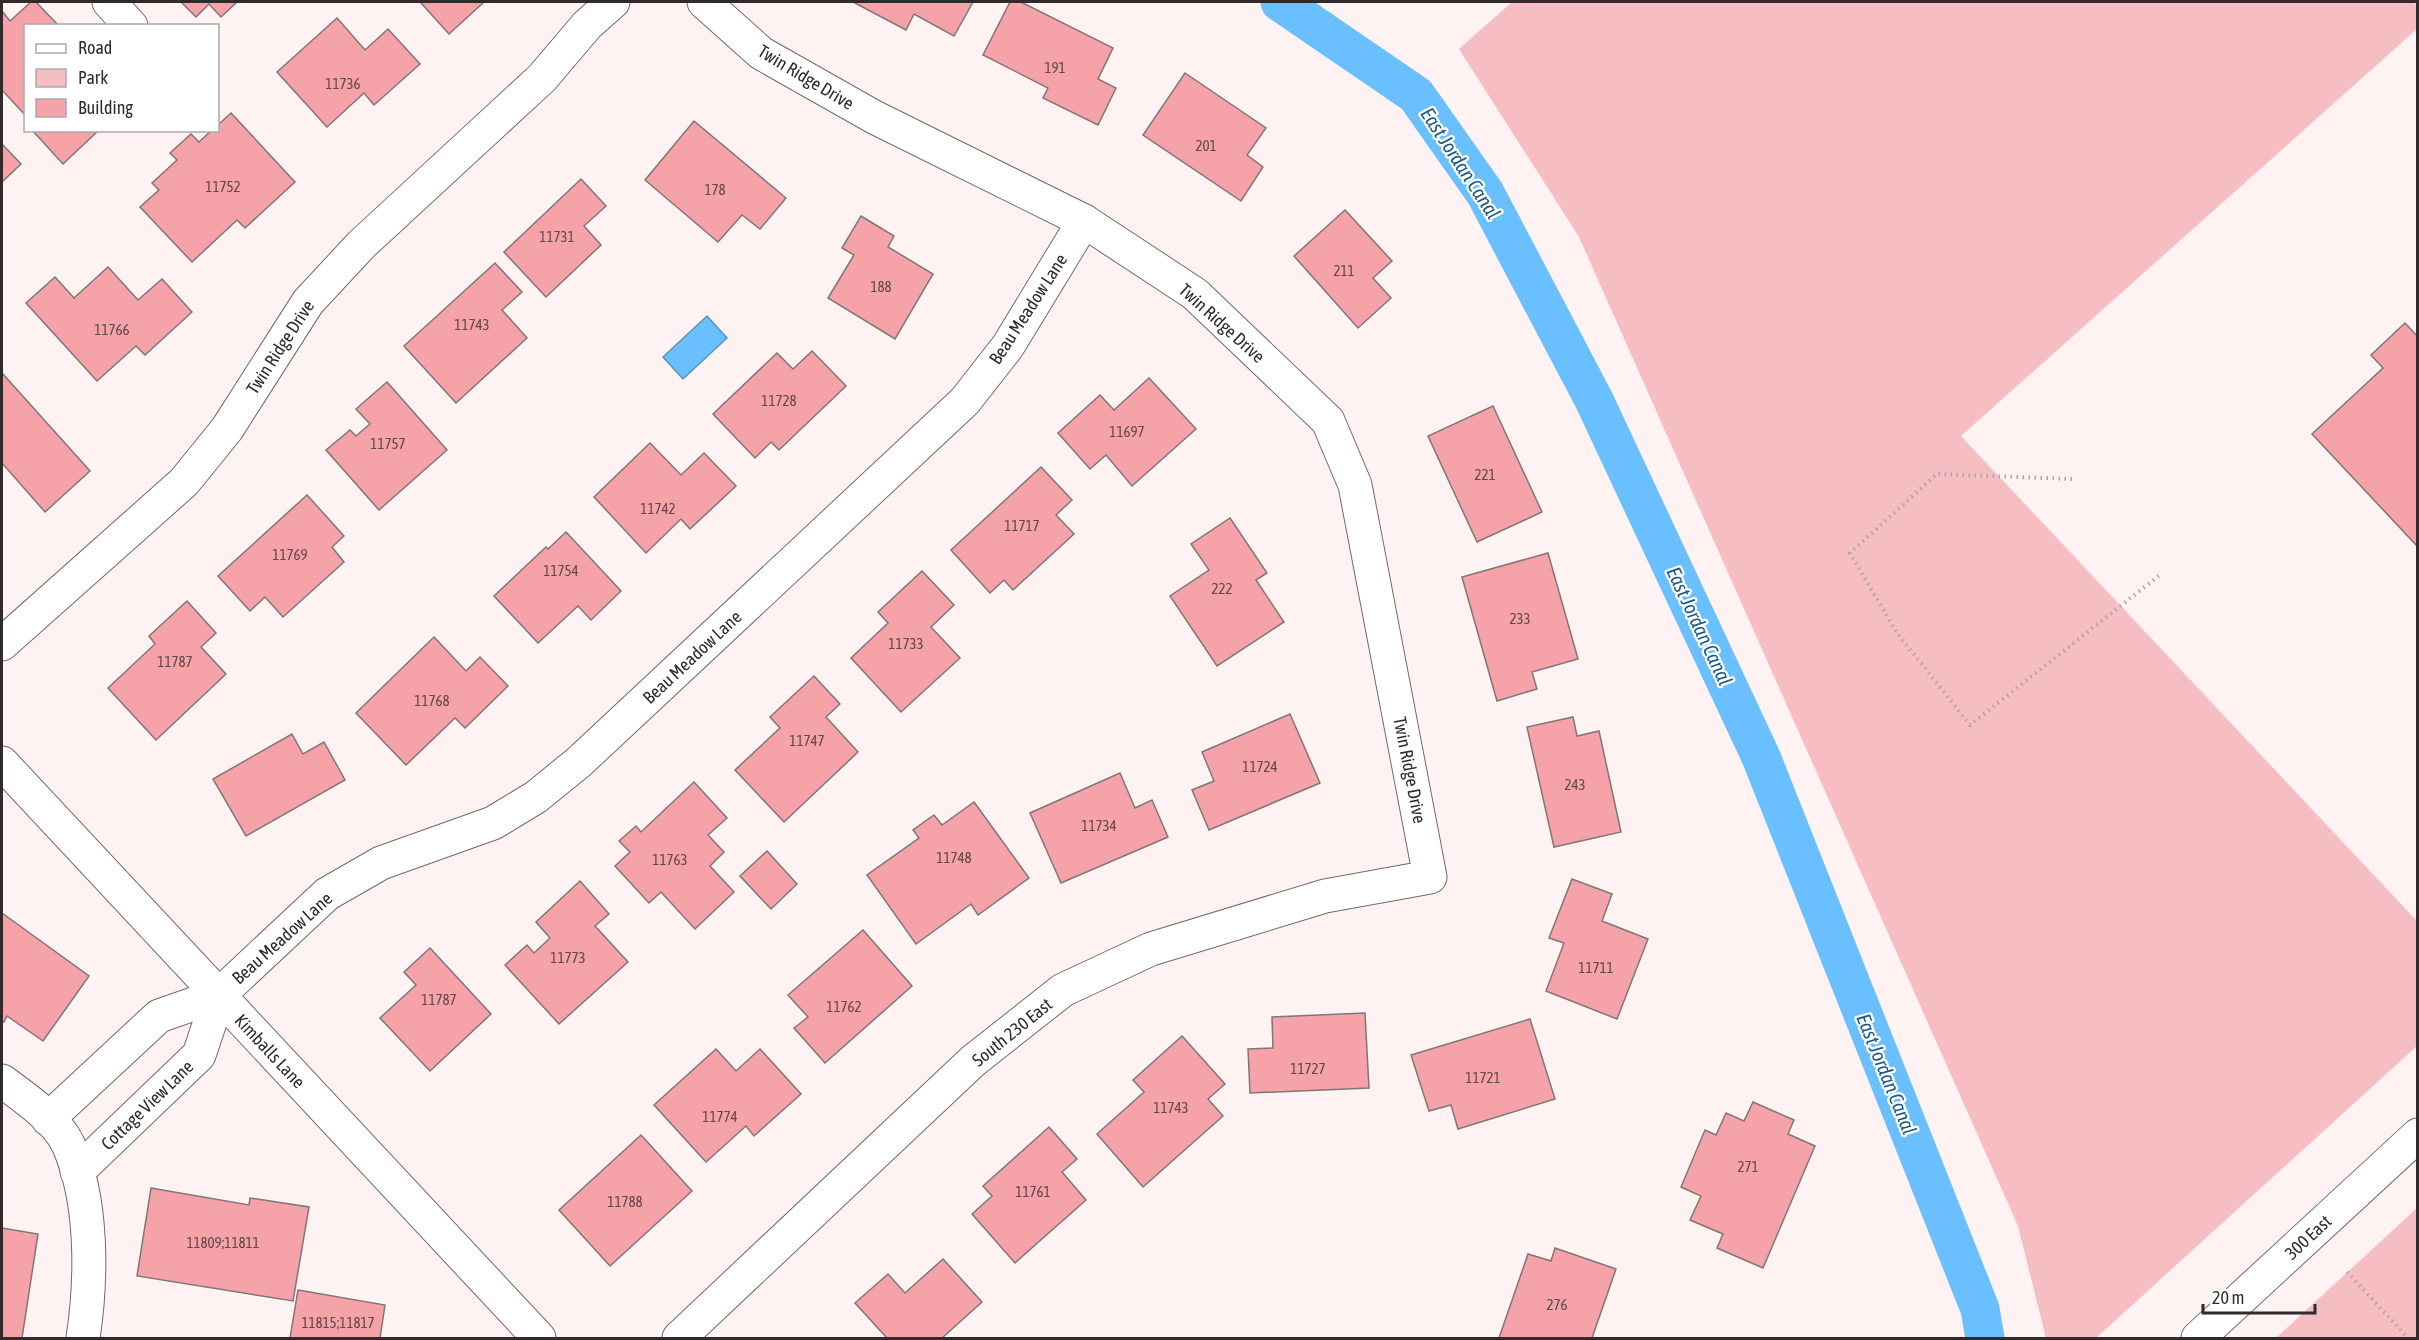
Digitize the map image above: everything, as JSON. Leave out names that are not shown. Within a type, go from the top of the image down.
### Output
[{"type":"street","points":[[109,2],[129,24]]},
{"type":"street","name":"Twin Ridge Drive","points":[[2,644],[184,482],[227,429],[308,302],[361,245],[542,78],[586,25],[613,2]]},
{"type":"street","name":"Twin Ridge Drive","points":[[704,2],[761,53],[874,117],[1084,221],[1195,294],[1328,421],[1354,485],[1431,877]]},
{"type":"street","name":"Beau Meadow Lane","points":[[219,995],[327,894],[381,863],[493,823],[536,797],[579,762],[965,401],[1008,346],[1084,221]]},
{"type":"street","name":"Kimballs Lane","points":[[2,763],[539,1338]]},
{"type":"street","name":"South 230 East","points":[[680,1338],[973,1062],[1063,990],[1151,949],[1325,896],[1431,877]]},
{"type":"street","points":[[64,1145],[159,1016],[219,995]]},
{"type":"street","name":"Cottage View Lane","points":[[64,1145],[199,1055],[219,995]]},
{"type":"street","points":[[2,1081],[64,1145],[89,1251],[89,1292],[83,1338]]},
{"type":"street","name":"300 East","points":[[2198,1338],[2418,1135]]},
{"type":"path","points":[[2072,479],[1937,474],[1850,553],[1897,633],[1970,725],[2161,574]]},
{"type":"path","points":[[2347,1272],[2408,1338]]},
{"type":"green space","points":[[1512,2],[2414,2],[2417,6],[2417,29],[1961,436],[2417,921],[2417,1046],[2096,1338],[2046,1338],[2018,1226],[1579,237],[1459,49]]},
{"type":"green space","points":[[2417,1208],[2417,1338],[2276,1338]]},
{"type":"water","points":[[707,316],[727,338],[683,379],[663,357]]},
{"type":"building","points":[[31,2],[36,2],[57,24],[24,24],[24,114],[2,90],[2,11],[10,21]]},
{"type":"building","points":[[181,2],[237,2],[221,17],[209,4],[196,17]]},
{"type":"building","points":[[484,2],[449,34],[421,3]]},
{"type":"building","points":[[853,2],[973,2],[954,36],[914,14],[906,30]]},
{"type":"building","points":[[1010,2],[1021,2],[1113,48],[1098,79],[1116,88],[1098,125],[1043,98],[1048,88],[983,55]]},
{"type":"building","points":[[337,18],[365,50],[388,29],[420,64],[374,105],[364,93],[327,127],[277,72]]},
{"type":"building","points":[[1185,73],[1266,128],[1247,155],[1263,167],[1241,201],[1143,135]]},
{"type":"building","points":[[231,113],[295,182],[245,228],[237,220],[192,262],[140,207],[159,190],[152,183],[177,160],[170,153],[191,134],[199,142],[210,132],[219,132],[219,124]]},
{"type":"building","points":[[694,121],[786,198],[760,229],[742,215],[718,242],[645,180]]},
{"type":"building","points":[[34,132],[97,132],[63,164]]},
{"type":"building","points":[[2,144],[21,164],[2,182]]},
{"type":"building","points":[[581,179],[606,206],[584,226],[601,245],[546,297],[504,252]]},
{"type":"building","points":[[1345,210],[1392,261],[1373,278],[1391,298],[1358,328],[1294,256]]},
{"type":"building","points":[[861,216],[894,236],[888,247],[933,274],[895,339],[828,298],[854,255],[842,248]]},
{"type":"building","points":[[495,263],[522,292],[502,310],[527,338],[456,403],[404,346]]},
{"type":"building","points":[[108,267],[138,300],[162,279],[192,312],[145,355],[136,346],[97,381],[26,303],[55,277],[74,298]]},
{"type":"building","points":[[2405,323],[2418,337],[2418,547],[2312,434],[2383,368],[2371,355]]},
{"type":"building","points":[[812,351],[846,386],[779,450],[771,442],[755,458],[713,414],[777,353],[793,369]]},
{"type":"building","points":[[2,373],[90,471],[45,512],[2,463]]},
{"type":"building","points":[[1149,378],[1196,429],[1132,486],[1106,455],[1090,469],[1058,433],[1100,395],[1114,410]]},
{"type":"building","points":[[387,382],[447,450],[379,510],[326,450],[350,430],[356,436],[370,424],[356,409]]},
{"type":"building","points":[[1493,406],[1542,512],[1477,542],[1428,436]]},
{"type":"building","points":[[650,443],[681,475],[704,453],[736,486],[690,529],[681,519],[646,553],[594,497]]},
{"type":"building","points":[[1041,467],[1072,500],[1056,515],[1074,534],[1013,590],[1004,580],[990,593],[951,550]]},
{"type":"building","points":[[307,495],[344,536],[332,547],[344,562],[283,617],[265,597],[250,611],[218,576]]},
{"type":"building","points":[[1230,518],[1267,573],[1256,580],[1284,622],[1217,666],[1170,596],[1209,570],[1191,544]]},
{"type":"building","points":[[566,532],[621,591],[591,620],[578,606],[538,643],[494,596],[546,547],[548,549]]},
{"type":"building","points":[[1548,553],[1578,659],[1532,672],[1537,689],[1497,701],[1462,577]]},
{"type":"building","points":[[922,571],[954,605],[931,627],[960,658],[901,712],[851,658],[888,623],[878,612]]},
{"type":"building","points":[[187,601],[216,633],[201,647],[226,674],[156,740],[108,688],[155,644],[149,636]]},
{"type":"building","points":[[434,637],[466,671],[480,657],[508,686],[465,728],[455,718],[406,765],[356,713]]},
{"type":"building","points":[[814,676],[840,704],[826,717],[858,752],[784,822],[735,770],[780,728],[770,717]]},
{"type":"building","points":[[1290,714],[1320,783],[1209,830],[1192,790],[1214,781],[1202,752]]},
{"type":"building","points":[[1573,717],[1577,736],[1599,731],[1621,832],[1554,847],[1527,727]]},
{"type":"building","points":[[292,734],[303,754],[324,742],[345,780],[246,836],[213,779]]},
{"type":"building","points":[[1120,773],[1135,808],[1152,800],[1168,837],[1061,883],[1030,813]]},
{"type":"building","points":[[694,782],[727,818],[708,835],[724,852],[710,866],[734,892],[695,929],[661,892],[649,903],[615,866],[630,852],[619,841],[636,826],[641,832]]},
{"type":"building","points":[[974,802],[1029,878],[978,915],[971,904],[916,944],[867,875],[919,838],[913,830],[934,815],[942,825]]},
{"type":"building","points":[[767,851],[797,884],[771,909],[740,876]]},
{"type":"building","points":[[1572,879],[1612,894],[1602,921],[1648,939],[1617,1019],[1546,991],[1564,943],[1549,938]]},
{"type":"building","points":[[580,881],[609,914],[595,926],[628,962],[559,1024],[505,965],[527,945],[534,953],[550,938],[536,922]]},
{"type":"building","points":[[2,913],[89,976],[43,1041],[7,1016],[4,1022],[2,1021]]},
{"type":"building","points":[[863,930],[912,986],[825,1063],[794,1028],[808,1017],[788,995]]},
{"type":"building","points":[[430,948],[491,1014],[430,1071],[380,1018],[416,985],[404,972]]},
{"type":"building","points":[[1365,1013],[1369,1088],[1250,1093],[1248,1049],[1273,1048],[1272,1017]]},
{"type":"building","points":[[1530,1019],[1555,1099],[1458,1129],[1451,1105],[1429,1111],[1411,1055]]},
{"type":"building","points":[[1182,1036],[1225,1084],[1208,1099],[1223,1116],[1143,1187],[1097,1134],[1144,1092],[1133,1080]]},
{"type":"building","points":[[716,1049],[736,1071],[760,1049],[801,1094],[754,1136],[746,1126],[706,1162],[654,1105]]},
{"type":"building","points":[[1753,1102],[1794,1120],[1788,1134],[1815,1146],[1763,1268],[1717,1248],[1723,1234],[1690,1220],[1701,1196],[1681,1187],[1705,1130],[1716,1135],[1726,1113],[1744,1121]]},
{"type":"building","points":[[1049,1127],[1077,1159],[1062,1172],[1086,1200],[1015,1263],[972,1214],[992,1196],[983,1186]]},
{"type":"building","points":[[641,1135],[692,1191],[610,1266],[559,1210]]},
{"type":"building","points":[[151,1188],[249,1205],[250,1198],[309,1207],[293,1301],[137,1276]]},
{"type":"building","points":[[2,1228],[38,1234],[22,1338],[2,1338]]},
{"type":"building","points":[[1555,1248],[1616,1269],[1592,1338],[1499,1338],[1528,1254],[1551,1261]]},
{"type":"building","points":[[943,1259],[982,1302],[942,1338],[887,1338],[855,1303],[888,1274],[905,1293]]},
{"type":"building","points":[[298,1290],[385,1305],[380,1338],[290,1338]]},
{"type":"waterway","name":"East Jordan Canal","points":[[1280,2],[1416,95],[1485,193],[1594,400],[1761,757],[1980,1309],[1985,1338]]}]
